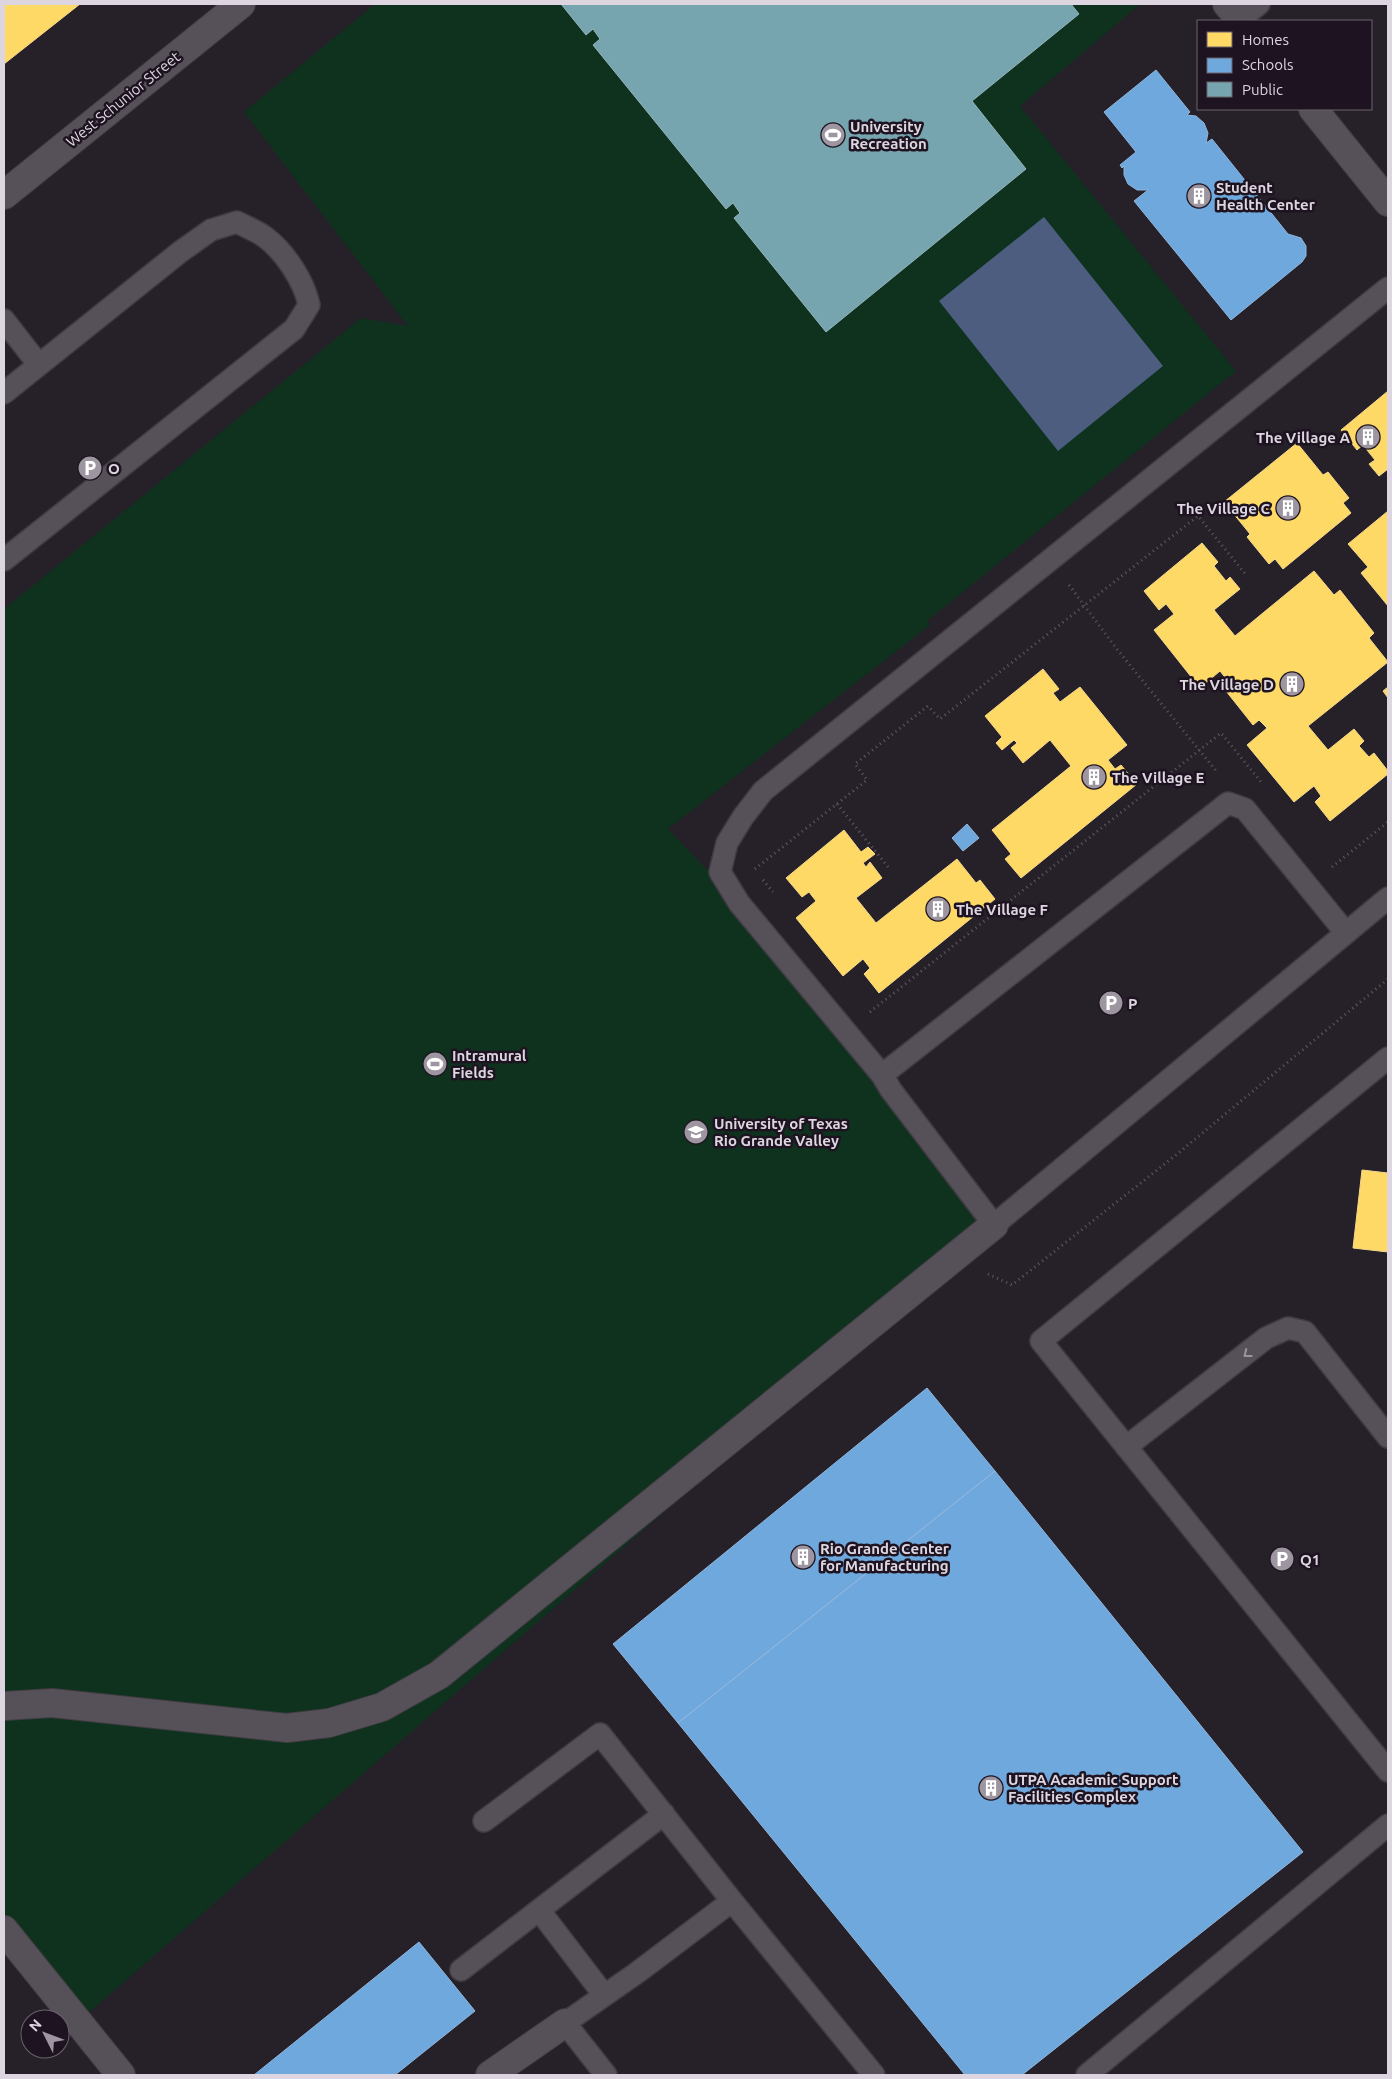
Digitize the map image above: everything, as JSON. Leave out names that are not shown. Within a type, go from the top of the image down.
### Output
[{"type":"street","name":"West Schunior Street","points":[[4,195],[241,4]]},
{"type":"street","points":[[1314,110],[1388,202]]},
{"type":"street","points":[[4,1706],[52,1703],[287,1728],[329,1723],[382,1707],[439,1675],[994,1225]]},
{"type":"street","points":[[4,1930],[121,2075]]},
{"type":"street","points":[[490,2075],[565,2023]]},
{"type":"lane","points":[[4,393],[210,230],[237,222],[265,237],[288,262],[306,290],[309,305],[294,329],[4,560]]},
{"type":"lane","points":[[1388,288],[763,791],[727,843],[720,872],[739,903],[882,1075],[891,1090],[994,1225],[1388,898]]},
{"type":"lane","points":[[4,320],[39,365]]},
{"type":"lane","points":[[882,1075],[1228,803],[1244,809],[1346,933]]},
{"type":"lane","points":[[1388,1058],[1041,1341],[1388,1771]]},
{"type":"lane","points":[[1126,1447],[1266,1338],[1288,1328],[1305,1332],[1388,1438]]},
{"type":"lane","points":[[484,1821],[600,1734],[732,1901],[874,2075]]},
{"type":"lane","points":[[461,1970],[664,1814]]},
{"type":"lane","points":[[1087,2075],[1388,1825]]},
{"type":"lane","points":[[606,2075],[565,2023],[732,1901]]},
{"type":"lane","points":[[539,1910],[604,1995]]},
{"type":"path","points":[[779,899],[755,869],[867,780],[856,764],[928,706],[940,719],[1198,516],[1247,576]]},
{"type":"path","points":[[1050,560],[1217,772]]},
{"type":"path","points":[[863,1006],[869,1013],[1221,733],[1264,786]]},
{"type":"path","points":[[837,804],[889,868]]},
{"type":"path","points":[[1324,861],[1331,868],[1388,822]]},
{"type":"green space","name":"Intramural Fields","points":[[375,4],[1137,4],[1138,6],[1020,106],[1236,371],[927,621],[930,625],[668,829],[739,903],[994,1225],[78,2022],[70,2012],[70,2009],[68,2009],[4,1930],[4,609],[361,318],[408,326],[244,112]]},
{"type":"water","points":[[1044,217],[1163,366],[1058,451],[939,301]]},
{"type":"building: Homes","points":[[4,4],[80,4],[4,64]]},
{"type":"building: Homes","name":"The Village A","points":[[1388,391],[1388,469],[1379,476],[1369,464],[1375,460],[1363,445],[1357,450],[1341,430]]},
{"type":"building: Homes","name":"The Village C","points":[[1297,443],[1323,475],[1328,472],[1349,498],[1343,503],[1351,513],[1283,569],[1275,559],[1269,564],[1247,537],[1250,534],[1224,502]]},
{"type":"building: Homes","points":[[1388,511],[1388,606],[1361,573],[1368,567],[1348,544]]},
{"type":"building: Homes","name":"The Village D","points":[[1202,543],[1218,562],[1214,566],[1226,581],[1230,577],[1240,589],[1214,610],[1235,636],[1314,571],[1334,595],[1340,590],[1374,633],[1369,638],[1388,662],[1308,726],[1328,750],[1354,729],[1364,741],[1359,746],[1369,757],[1374,753],[1388,771],[1388,774],[1330,821],[1315,802],[1321,796],[1314,786],[1294,802],[1247,745],[1267,728],[1259,720],[1253,725],[1222,686],[1228,681],[1220,671],[1200,688],[1154,630],[1174,614],[1166,604],[1159,610],[1144,591]]},
{"type":"building: Homes","name":"The Village E","points":[[1043,669],[1059,689],[1053,693],[1060,702],[1080,687],[1127,745],[1108,760],[1115,769],[1121,765],[1137,784],[1021,878],[1005,859],[1011,854],[992,830],[1071,766],[1050,740],[1023,763],[1011,748],[1017,743],[1014,740],[1002,750],[996,743],[1002,737],[985,716]]},
{"type":"building: Homes","points":[[1388,687],[1388,698],[1383,691]]},
{"type":"building: Homes","name":"The Village F","points":[[844,830],[861,852],[868,847],[875,854],[863,863],[866,867],[870,862],[882,878],[856,898],[876,923],[957,859],[976,883],[980,880],[995,899],[879,993],[864,974],[870,968],[863,959],[843,976],[796,918],[816,901],[809,892],[802,897],[786,878]]},
{"type":"building: Homes","points":[[1362,1170],[1388,1173],[1388,1252],[1353,1248]]},
{"type":"building: Schools","name":"Student Health Center","points":[[1156,70],[1190,112],[1187,115],[1196,116],[1204,123],[1208,133],[1206,143],[1212,139],[1288,234],[1301,238],[1306,246],[1306,256],[1302,262],[1231,320],[1134,201],[1148,190],[1137,190],[1128,184],[1124,175],[1124,166],[1122,168],[1120,165],[1136,152],[1104,112]]},
{"type":"building: Schools","points":[[967,824],[979,838],[963,851],[952,838]]},
{"type":"building: Schools","name":"Rio Grande Center for Manufacturing","points":[[927,1388],[995,1471],[678,1723],[613,1644]]},
{"type":"building: Schools","name":"UTPA Academic Support Facilities Complex","points":[[995,1471],[1303,1852],[1022,2075],[965,2075],[678,1723]]},
{"type":"building: Schools","points":[[419,1942],[475,2011],[395,2075],[254,2075]]},
{"type":"building: Public","name":"University Recreation","points":[[561,4],[1071,4],[1079,14],[972,101],[1026,169],[826,332],[734,218],[740,213],[733,203],[726,209],[593,45],[600,39],[593,29],[586,35]]},
{"type":"place","name":"University Recreation","points":[[833,135]]},
{"type":"place","name":"Student Health Center","points":[[1199,196]]},
{"type":"place","name":"The Village A","points":[[1368,437]]},
{"type":"place","name":"O","points":[[90,468]]},
{"type":"place","name":"The Village C","points":[[1288,508]]},
{"type":"place","name":"The Village D","points":[[1292,684]]},
{"type":"place","name":"The Village E","points":[[1094,777]]},
{"type":"place","name":"The Village F","points":[[938,909]]},
{"type":"place","name":"P","points":[[1111,1003]]},
{"type":"place","name":"Intramural Fields","points":[[435,1064]]},
{"type":"place","name":"University of Texas Rio Grande Valley","points":[[696,1132]]},
{"type":"place","name":"Rio Grande Center for Manufacturing","points":[[803,1557]]},
{"type":"place","name":"Q1","points":[[1282,1559]]},
{"type":"place","name":"UTPA Academic Support Facilities Complex","points":[[991,1788]]}]
